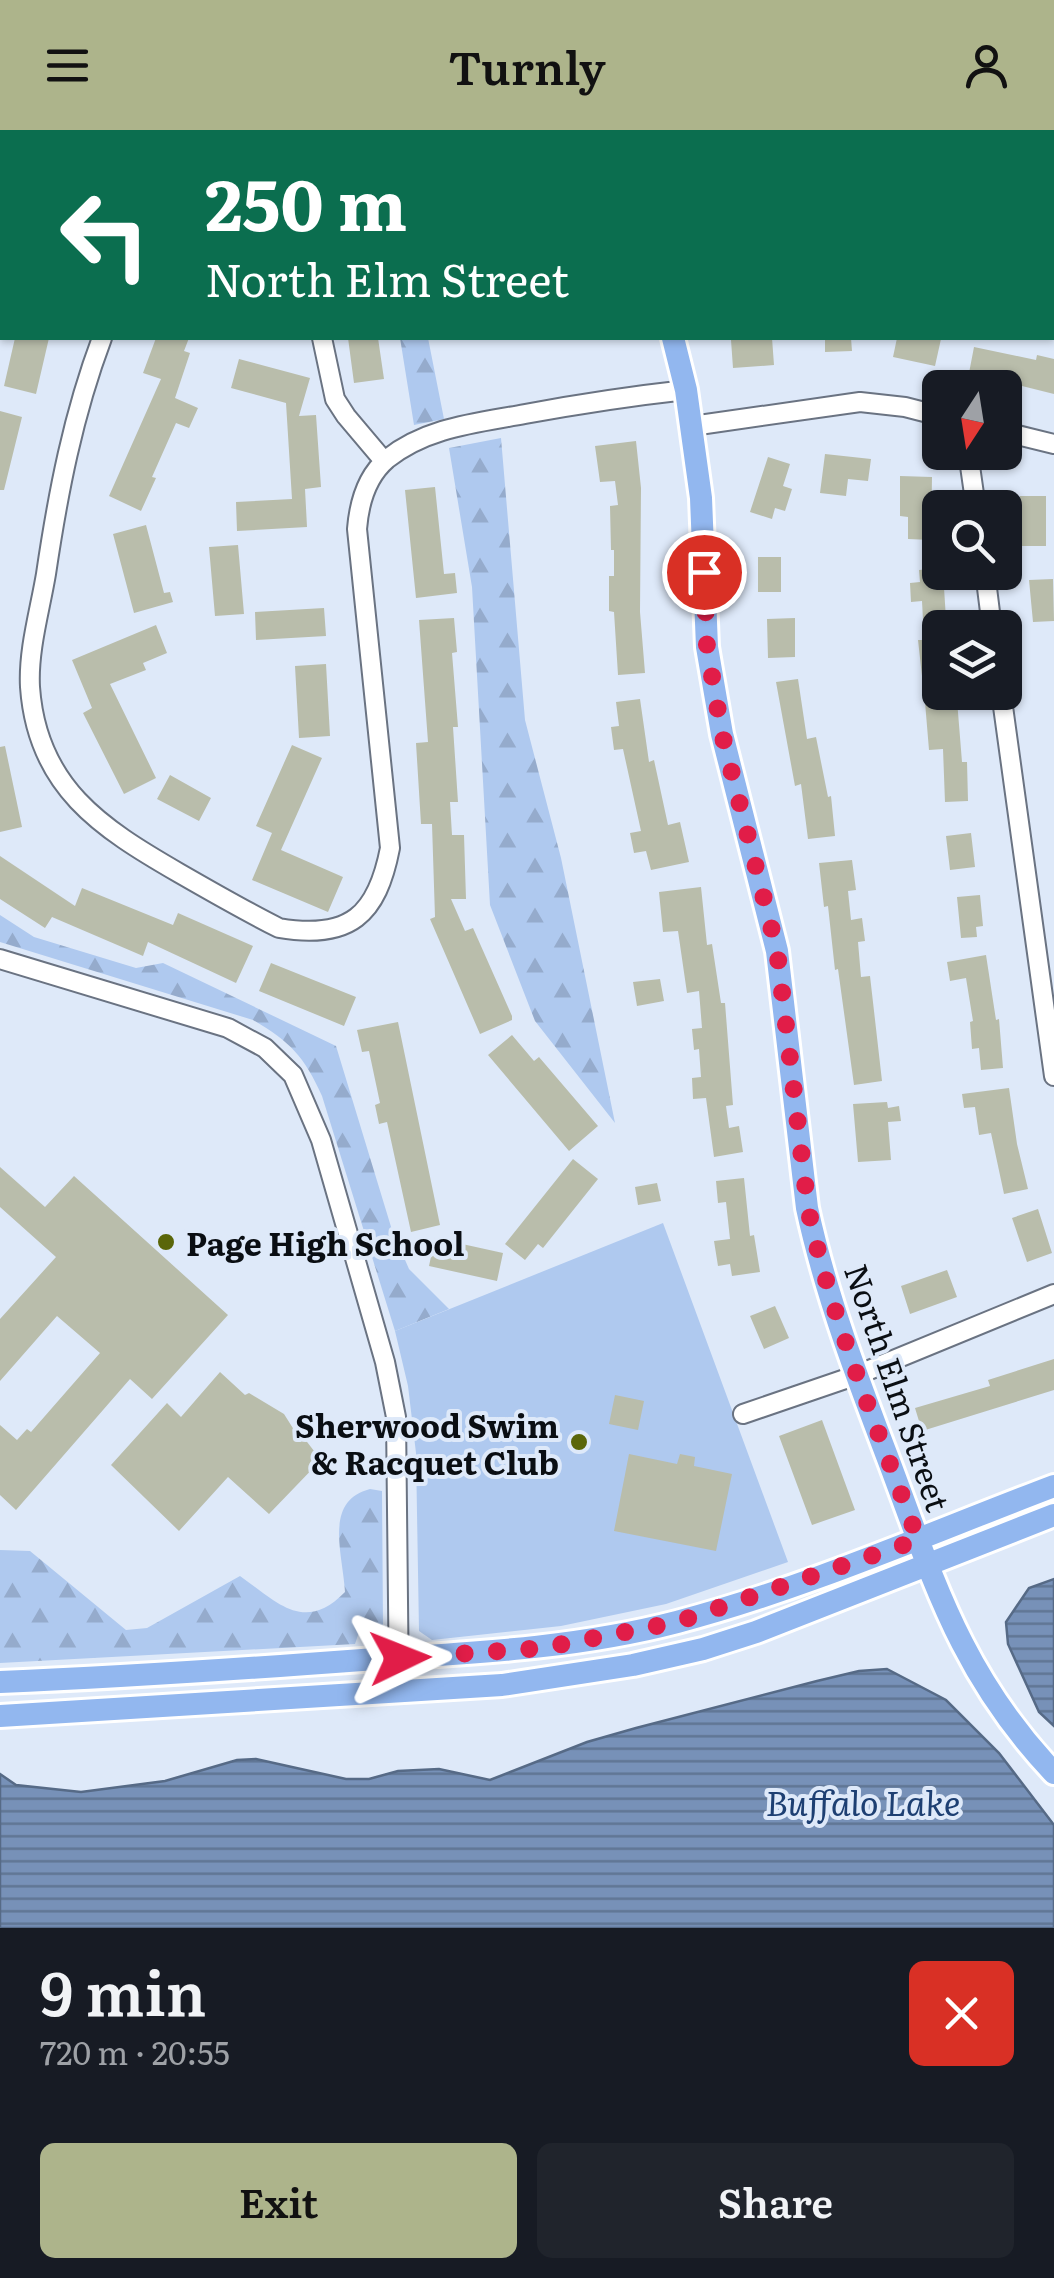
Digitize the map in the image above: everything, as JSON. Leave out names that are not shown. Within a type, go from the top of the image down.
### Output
[{"type":"main road","name":"North Elm Street","points":[[674,340],[686,390],[701,498],[707,647],[722,734],[777,950],[808,1208],[832,1305],[950,1623],[1001,1710],[1054,1773]]},
{"type":"main road","points":[[0,1682],[542,1648],[677,1622],[918,1540],[1054,1486]]},
{"type":"main road","points":[[0,1716],[400,1693],[566,1677],[703,1650],[1054,1515]]},
{"type":"street","points":[[101,340],[70,438],[30,667],[38,731],[60,779],[109,832],[279,928],[307,933],[364,914],[380,888],[388,862],[390,832],[357,528],[363,494],[384,461],[418,439],[450,428],[619,397],[686,390]]},
{"type":"street","points":[[322,340],[336,399],[384,461]]},
{"type":"street","points":[[692,426],[860,402],[922,411]]},
{"type":"street","points":[[1022,436],[1054,444]]},
{"type":"street","points":[[1003,710],[1054,1076]]},
{"type":"street","points":[[0,959],[228,1028],[265,1048],[294,1076],[326,1156],[385,1362],[396,1416],[400,1693]]},
{"type":"street","points":[[743,1414],[856,1375],[1054,1294]]},
{"type":"green space","points":[[400,340],[428,340],[444,419],[414,425]]},
{"type":"green space","points":[[501,438],[525,720],[561,858],[615,1123],[535,1021],[490,905],[472,587],[449,448]]},
{"type":"green space","points":[[0,915],[34,937],[136,968],[163,963],[336,1046],[392,1230],[409,1269],[449,1309],[395,1331],[322,1096],[309,1070],[286,1043],[253,1020],[0,942]]},
{"type":"green space","name":"Sherwood Swim & Racquet Club","points":[[663,1223],[788,1562],[666,1604],[561,1626],[432,1640],[419,1631],[416,1453],[408,1386],[395,1331]]},
{"type":"green space","points":[[370,1489],[382,1491],[383,1625],[367,1625],[359,1632],[355,1644],[0,1663],[0,1550],[30,1551],[126,1630],[147,1628],[240,1576],[291,1610],[316,1611],[345,1592],[341,1517],[355,1495]]},
{"type":"water","points":[[1054,1579],[1054,1726],[1039,1712],[1008,1644],[1006,1622],[1029,1588]]},
{"type":"water","name":"Buffalo Lake","points":[[887,1669],[946,1700],[999,1753],[1054,1825],[1054,1928],[0,1928],[0,1774],[16,1785],[81,1792],[165,1781],[237,1760],[256,1759],[346,1779],[439,1769],[490,1780],[587,1742],[636,1728],[859,1671]]},
{"type":"building","points":[[15,340],[49,340],[36,394],[4,386]]},
{"type":"building","points":[[155,340],[188,340],[184,351],[190,353],[175,398],[198,408],[189,428],[176,423],[141,511],[109,496],[161,379],[143,373]]},
{"type":"building","points":[[348,340],[378,340],[384,379],[354,383]]},
{"type":"building","points":[[731,340],[772,340],[774,365],[733,368]]},
{"type":"building","points":[[825,340],[851,340],[852,351],[825,352]]},
{"type":"building","points":[[897,340],[941,340],[935,366],[893,357]]},
{"type":"building","points":[[974,347],[1036,360],[1037,355],[1054,359],[1054,394],[1022,386],[1022,370],[970,370]]},
{"type":"building","points":[[239,359],[310,378],[299,416],[316,415],[321,487],[305,489],[307,527],[237,531],[236,502],[292,499],[286,403],[231,388]]},
{"type":"building","points":[[0,411],[22,417],[4,490],[0,490]]},
{"type":"building","points":[[636,441],[641,488],[640,612],[645,673],[618,675],[614,612],[609,611],[609,576],[614,576],[610,506],[618,505],[615,481],[600,482],[595,446]]},
{"type":"building","points":[[825,454],[871,459],[868,481],[848,479],[846,496],[820,493]]},
{"type":"building","points":[[768,457],[790,464],[783,486],[792,489],[785,511],[775,508],[772,519],[750,512]]},
{"type":"building","points":[[900,476],[932,477],[932,490],[922,490],[922,540],[908,539],[908,517],[900,516]]},
{"type":"building","points":[[435,487],[444,574],[455,573],[457,593],[416,598],[405,490]]},
{"type":"building","points":[[1022,496],[1046,496],[1046,546],[1022,546]]},
{"type":"building","points":[[146,525],[164,593],[170,592],[173,602],[134,613],[113,534]]},
{"type":"building","points":[[238,545],[244,614],[215,616],[209,547]]},
{"type":"building","points":[[758,557],[781,557],[781,592],[758,592]]},
{"type":"building","points":[[922,570],[922,590],[944,590],[945,610],[922,610],[922,601],[911,602],[910,583],[920,582]]},
{"type":"building","points":[[1053,579],[1054,621],[1033,622],[1029,580]]},
{"type":"building","points":[[324,608],[326,636],[256,640],[255,612]]},
{"type":"building","points":[[454,618],[457,652],[452,653],[458,727],[453,727],[458,802],[450,802],[452,835],[464,835],[466,899],[451,899],[465,931],[473,928],[512,1016],[512,1020],[480,1034],[430,919],[435,917],[432,824],[421,824],[416,743],[428,742],[419,620]]},
{"type":"building","points":[[795,618],[795,657],[768,658],[767,619]]},
{"type":"building","points":[[156,625],[167,653],[143,663],[146,670],[110,684],[156,778],[124,794],[83,713],[92,708],[72,660]]},
{"type":"building","points":[[918,640],[922,640],[922,676]]},
{"type":"building","points":[[326,664],[330,736],[299,738],[295,666]]},
{"type":"building","points":[[798,679],[807,739],[816,737],[828,797],[831,796],[835,836],[808,839],[801,784],[795,786],[776,682]]},
{"type":"building","points":[[640,699],[649,762],[654,760],[668,825],[680,822],[689,862],[651,870],[646,851],[634,853],[630,833],[641,831],[623,749],[614,750],[611,727],[619,726],[616,702]]},
{"type":"building","points":[[926,710],[958,710],[962,762],[967,762],[968,801],[945,802],[943,749],[929,750]]},
{"type":"building","points":[[292,745],[322,758],[281,850],[343,877],[328,912],[252,880],[272,833],[256,826]]},
{"type":"building","points":[[5,746],[22,827],[0,832],[0,747]]},
{"type":"building","points":[[170,775],[211,798],[199,821],[157,799]]},
{"type":"building","points":[[971,833],[975,867],[950,870],[946,836]]},
{"type":"building","points":[[0,856],[75,906],[82,888],[173,925],[178,913],[253,946],[236,983],[148,942],[143,956],[52,917],[45,928],[0,899]]},
{"type":"building","points":[[852,860],[856,890],[848,891],[851,920],[862,918],[865,941],[858,942],[861,977],[870,976],[882,1081],[854,1085],[819,863]]},
{"type":"building","points":[[701,887],[707,945],[712,944],[721,1003],[725,1003],[733,1105],[726,1106],[729,1128],[739,1126],[743,1152],[714,1157],[706,1098],[693,1099],[692,1078],[701,1077],[699,1049],[694,1050],[692,1029],[702,1028],[699,991],[687,993],[678,931],[663,932],[659,892]]},
{"type":"building","points":[[980,895],[983,926],[976,927],[977,937],[961,938],[957,897]]},
{"type":"building","points":[[986,955],[996,1020],[999,1019],[1003,1068],[981,1070],[979,1048],[972,1049],[973,1021],[966,978],[950,981],[947,962]]},
{"type":"building","points":[[271,963],[356,997],[344,1026],[259,991]]},
{"type":"building","points":[[660,979],[664,1001],[637,1006],[633,982]]},
{"type":"building","points":[[398,1022],[440,1225],[411,1232],[387,1122],[379,1124],[375,1105],[380,1103],[369,1051],[362,1052],[357,1030]]},
{"type":"building","points":[[512,1035],[534,1061],[539,1057],[598,1126],[569,1151],[488,1055]]},
{"type":"building","points":[[1009,1088],[1028,1189],[1004,1194],[991,1133],[979,1135],[975,1107],[964,1108],[962,1094]]},
{"type":"building","points":[[887,1102],[888,1108],[899,1106],[901,1121],[888,1122],[891,1160],[858,1162],[853,1104]]},
{"type":"building","points":[[573,1159],[598,1179],[543,1248],[538,1244],[525,1260],[505,1244]]},
{"type":"building","points":[[0,1167],[45,1207],[74,1176],[228,1315],[152,1399],[130,1379],[16,1510],[0,1495],[0,1425],[17,1440],[27,1429],[31,1432],[100,1353],[57,1316],[0,1381],[0,1319],[56,1257],[0,1207]]},
{"type":"building","points":[[744,1178],[750,1236],[754,1235],[760,1272],[732,1276],[730,1264],[718,1266],[714,1241],[730,1239],[726,1202],[718,1203],[716,1181]]},
{"type":"building","points":[[657,1183],[661,1201],[638,1205],[635,1187]]},
{"type":"building","points":[[1038,1209],[1052,1253],[1027,1262],[1012,1218]]},
{"type":"building","points":[[435,1238],[503,1253],[497,1281],[429,1266]]},
{"type":"building","points":[[947,1270],[957,1297],[910,1314],[901,1286]]},
{"type":"building","points":[[775,1306],[789,1338],[764,1349],[750,1316]]},
{"type":"building","points":[[1054,1359],[1054,1390],[922,1431],[915,1408],[990,1386],[988,1380]]},
{"type":"building","points":[[220,1372],[245,1395],[249,1393],[284,1414],[301,1441],[304,1438],[321,1460],[269,1514],[228,1477],[179,1531],[111,1465],[167,1403],[181,1417]]},
{"type":"building","points":[[615,1395],[644,1401],[638,1430],[609,1424]]},
{"type":"building","points":[[822,1420],[855,1510],[812,1525],[779,1436]]},
{"type":"building","points":[[629,1454],[677,1464],[680,1454],[695,1457],[694,1466],[732,1474],[716,1551],[614,1531]]},
{"type":"place","name":"Page High School","points":[[166,1242]]},
{"type":"place","name":"Sherwood Swim & Racquet Club","points":[[579,1442]]},
{"type":"route","points":[[400,1658],[542,1648],[677,1622],[918,1540],[844,1340],[816,1248],[777,950],[722,734],[707,647],[704,572]]}]
